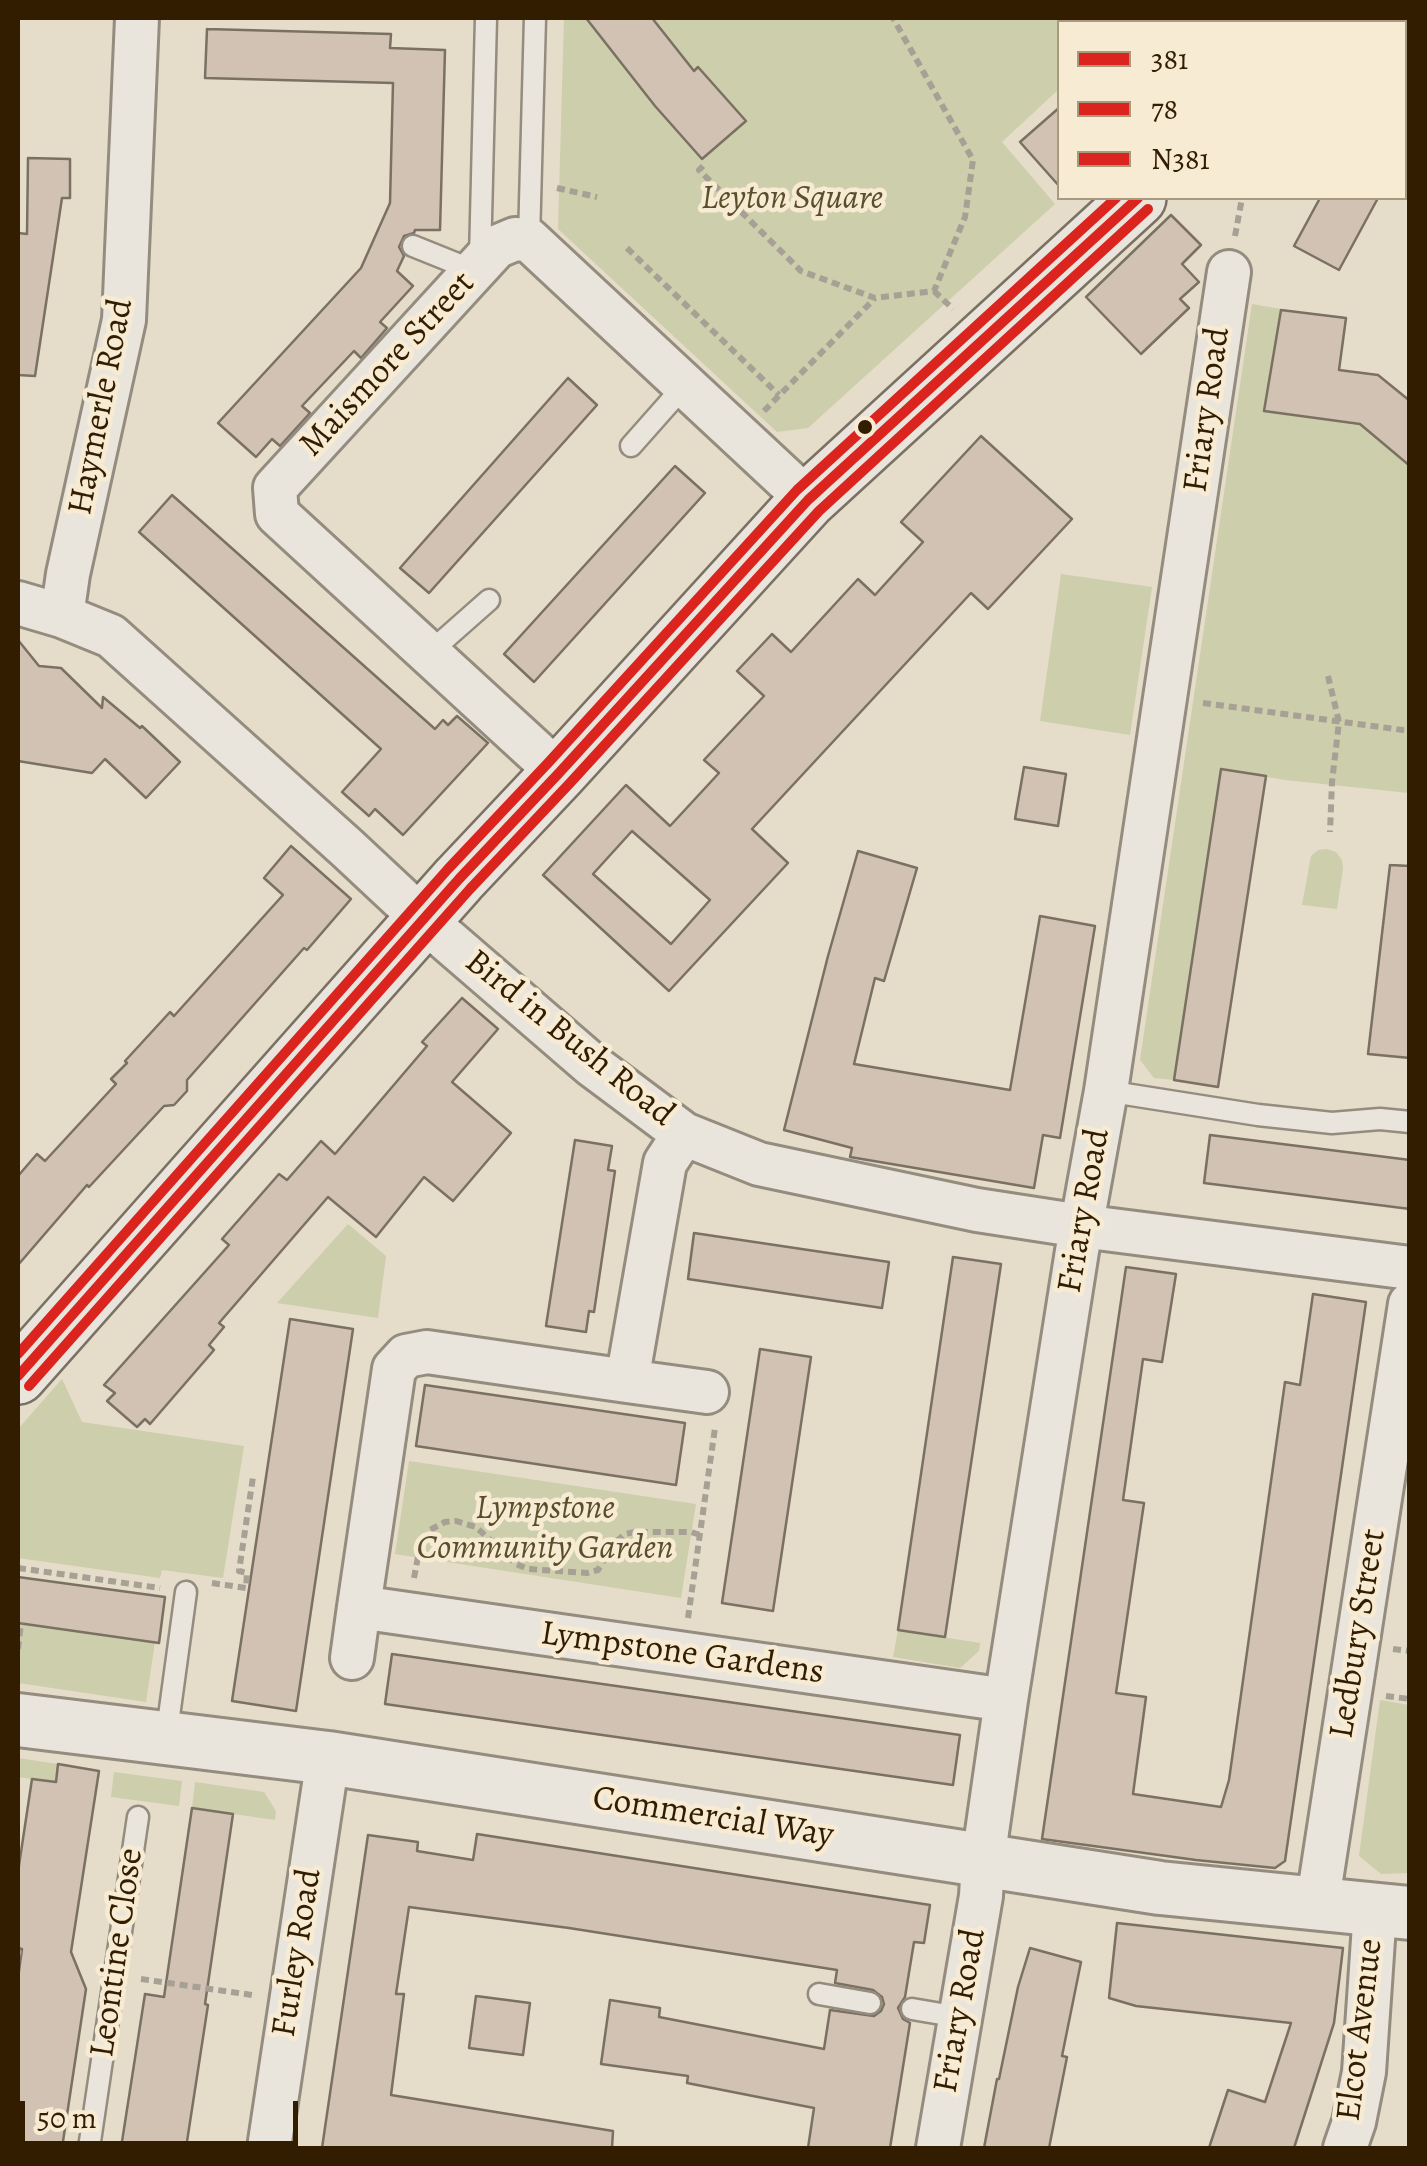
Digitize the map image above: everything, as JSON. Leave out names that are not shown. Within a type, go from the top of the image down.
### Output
[{"type":"main road","points":[[22,1361],[808,500],[1136,200]]},
{"type":"street","name":"Haymerle Road","points":[[62,616],[124,320],[137,18]]},
{"type":"street","name":"Maismore Street","points":[[529,240],[496,247],[275,488],[277,514],[559,773]]},
{"type":"street","points":[[529,240],[808,500]]},
{"type":"street","name":"Friary Road","points":[[938,2148],[982,1896],[983,1860],[1006,1700],[1106,1091],[1229,272]]},
{"type":"street","name":"Bird in Bush Road","points":[[18,603],[111,636],[424,920],[593,1066],[684,1134],[759,1164],[977,1210],[1410,1268]]},
{"type":"street","points":[[626,1381],[665,1163],[684,1134]]},
{"type":"street","name":"Ledbury Street","points":[[1318,1906],[1410,1304]]},
{"type":"street","points":[[352,1658],[394,1369],[406,1356],[427,1352],[706,1392]]},
{"type":"street","name":"Lympstone Gardens","points":[[359,1607],[1006,1700]]},
{"type":"street","name":"Commercial Way","points":[[18,1720],[328,1758],[1160,1888],[1392,1912]]},
{"type":"street","name":"Furley Road","points":[[269,2148],[328,1758]]},
{"type":"street","name":"Elcot Avenue","points":[[1346,2148],[1364,2072],[1392,1912]]},
{"type":"lane","points":[[413,246],[477,268],[486,18]]},
{"type":"lane","points":[[529,240],[535,18]]},
{"type":"lane","points":[[631,446],[686,385]]},
{"type":"lane","points":[[429,652],[489,600]]},
{"type":"lane","points":[[1106,1091],[1332,1123],[1380,1119],[1410,1122]]},
{"type":"lane","points":[[166,1738],[186,1592]]},
{"type":"lane","name":"Leontine Close","points":[[89,2148],[138,1816]]},
{"type":"lane","points":[[820,1994],[870,2003]]},
{"type":"lane","points":[[912,2009],[959,2017]]},
{"type":"path","points":[[703,166],[699,170],[801,271],[875,298],[934,290],[965,217],[972,160],[893,18]]},
{"type":"path","points":[[531,188],[560,188],[597,197]]},
{"type":"path","points":[[627,248],[779,395]]},
{"type":"path","points":[[740,436],[875,298]]},
{"type":"path","points":[[1328,676],[1339,722],[1330,832]]},
{"type":"path","points":[[1166,698],[1410,731]]},
{"type":"path","points":[[682,1654],[720,1394],[706,1392]]},
{"type":"path","points":[[409,1614],[420,1546],[430,1530],[445,1522],[476,1527],[516,1564],[528,1570],[598,1570],[612,1545],[625,1534],[700,1535]]},
{"type":"path","points":[[18,1649],[21,1623]]},
{"type":"path","points":[[115,1975],[290,2000]]},
{"type":"green space","name":"Leyton Square","points":[[564,18],[1128,20],[1057,20],[1057,91],[1002,142],[1055,204],[808,428],[777,432],[558,229]]},
{"type":"green space","points":[[1252,304],[1281,309],[1265,411],[1360,424],[1409,466],[1409,793],[1221,769],[1174,1080],[1154,1078],[1140,1060]]},
{"type":"green space","points":[[1061,574],[1152,587],[1130,735],[1040,721]]},
{"type":"green space","points":[[1327,849],[1342,860],[1337,909],[1302,905],[1311,856]]},
{"type":"green space","points":[[348,1224],[386,1256],[378,1318],[277,1303]]},
{"type":"green space","points":[[62,1379],[82,1422],[244,1446],[223,1578],[162,1570],[160,1578],[18,1558],[18,1429]]},
{"type":"green space","name":"Lympstone Community Garden","points":[[409,1461],[696,1504],[681,1598],[395,1554]]},
{"type":"green space","points":[[18,1623],[155,1642],[146,1702],[18,1683]]},
{"type":"green space","points":[[898,1630],[980,1643],[979,1651],[960,1668],[893,1657]]},
{"type":"green space","points":[[1380,1700],[1409,1705],[1409,1873],[1381,1874],[1359,1856]]},
{"type":"green space","points":[[18,1758],[58,1764],[55,1782],[18,1777]]},
{"type":"green space","points":[[114,1772],[182,1781],[179,1806],[111,1797]]},
{"type":"green space","points":[[195,1782],[264,1792],[276,1811],[275,1820],[192,1808]]},
{"type":"building","points":[[586,18],[652,18],[694,71],[698,67],[746,121],[702,159]]},
{"type":"building","points":[[207,29],[391,34],[390,48],[445,50],[440,230],[415,230],[404,236],[399,247],[404,256],[397,271],[413,286],[380,322],[387,328],[361,358],[354,351],[302,406],[310,413],[280,446],[272,439],[256,457],[218,423],[361,268],[390,203],[393,83],[205,78]]},
{"type":"building","points":[[1057,110],[1057,184],[1020,142]]},
{"type":"building","points":[[28,158],[70,159],[70,198],[62,198],[35,376],[18,375],[18,233],[27,234]]},
{"type":"building","points":[[1319,200],[1377,200],[1339,270],[1294,246]]},
{"type":"building","points":[[1171,215],[1201,245],[1182,264],[1199,282],[1180,299],[1189,308],[1141,354],[1086,297]]},
{"type":"building","points":[[1281,310],[1346,318],[1339,370],[1378,375],[1410,401],[1410,466],[1360,424],[1264,411]]},
{"type":"building","points":[[568,378],[597,405],[429,593],[400,568]]},
{"type":"building","points":[[981,436],[1072,519],[988,609],[971,593],[752,829],[788,863],[669,991],[543,875],[626,785],[670,826],[719,773],[704,760],[764,696],[737,671],[772,634],[791,652],[858,579],[875,595],[923,542],[901,522]],"holes":[[[632,831],[710,900],[671,944],[593,874]]]},
{"type":"building","points":[[675,466],[705,493],[534,682],[504,654]]},
{"type":"building","points":[[172,495],[435,729],[443,720],[448,725],[457,716],[488,743],[403,835],[375,809],[369,816],[342,792],[381,749],[139,532]]},
{"type":"building","points":[[18,640],[39,666],[61,668],[102,708],[103,697],[180,762],[146,798],[105,759],[92,773],[18,761]]},
{"type":"building","points":[[1024,767],[1066,774],[1058,826],[1015,819]]},
{"type":"building","points":[[1221,769],[1266,776],[1218,1087],[1174,1080]]},
{"type":"building","points":[[291,846],[351,899],[187,1080],[187,1091],[174,1105],[164,1106],[87,1185],[18,1265],[18,1176],[37,1154],[45,1161],[116,1084],[111,1079],[125,1061],[170,1012],[174,1016],[283,895],[264,878]]},
{"type":"building","points":[[858,851],[917,868],[884,981],[875,978],[854,1064],[1010,1090],[1040,916],[1095,926],[1060,1138],[1043,1135],[1034,1188],[850,1157],[852,1148],[784,1130]]},
{"type":"building","points":[[1390,865],[1410,866],[1410,1058],[1368,1054]]},
{"type":"building","points":[[462,998],[498,1029],[452,1082],[511,1133],[453,1201],[424,1177],[376,1237],[328,1197],[219,1323],[224,1327],[209,1345],[214,1350],[150,1424],[145,1419],[137,1427],[107,1401],[115,1393],[104,1385],[229,1245],[222,1239],[279,1174],[287,1180],[321,1141],[335,1154],[427,1046],[422,1042]]},
{"type":"building","points":[[1210,1135],[1410,1160],[1410,1209],[1204,1183]]},
{"type":"building","points":[[575,1140],[612,1146],[608,1170],[615,1171],[594,1312],[589,1311],[586,1332],[546,1326]]},
{"type":"building","points":[[694,1233],[889,1262],[882,1308],[688,1279]]},
{"type":"building","points":[[953,1257],[1001,1264],[945,1637],[898,1630]]},
{"type":"building","points":[[1126,1267],[1176,1274],[1162,1362],[1143,1359],[1123,1500],[1144,1503],[1116,1693],[1146,1697],[1133,1794],[1221,1807],[1229,1780],[1285,1382],[1300,1385],[1313,1294],[1366,1302],[1285,1861],[1275,1868],[1042,1839]]},
{"type":"building","points":[[290,1319],[353,1329],[296,1711],[232,1701]]},
{"type":"building","points":[[760,1349],[811,1357],[773,1611],[722,1603]]},
{"type":"building","points":[[425,1385],[685,1423],[676,1485],[416,1446]]},
{"type":"building","points":[[18,1577],[165,1597],[159,1643],[18,1623]]},
{"type":"building","points":[[392,1654],[960,1735],[953,1785],[385,1704]]},
{"type":"building","points":[[58,1764],[99,1771],[71,1952],[86,1989],[62,2148],[18,2148],[18,1978],[22,1949],[18,1948],[18,1872],[32,1779],[56,1782]]},
{"type":"building","points":[[192,1808],[233,1814],[186,2148],[121,2148],[145,1994],[164,1997]]},
{"type":"building","points":[[477,1834],[930,1905],[924,1943],[914,1942],[905,1997],[898,2008],[910,2023],[890,2148],[808,2148],[814,2108],[687,2083],[688,2076],[601,2064],[610,2000],[660,2008],[659,2017],[824,2049],[830,2010],[874,2016],[884,2004],[873,1990],[835,1983],[837,1970],[409,1907],[396,1994],[404,1994],[391,2095],[613,2131],[612,2148],[322,2148],[368,1835],[418,1842],[417,1851],[473,1860]]},
{"type":"building","points":[[1117,1923],[1343,1948],[1334,2023],[1294,2148],[1209,2148],[1228,2090],[1265,2102],[1291,2023],[1136,2006],[1109,1998]]},
{"type":"building","points":[[1030,1948],[1081,1962],[1049,2148],[984,2148],[1018,1987]]},
{"type":"building","points":[[476,1996],[530,2003],[523,2055],[469,2048]]},
{"type":"transit line","name":"N381","points":[[18,1354],[448,869],[797,490],[1114,200]]},
{"type":"transit line","name":"381","points":[[18,1376],[459,879],[808,500],[1136,200]]},
{"type":"transit line","name":"78","points":[[29,1386],[470,889],[819,511],[1148,209]]}]
